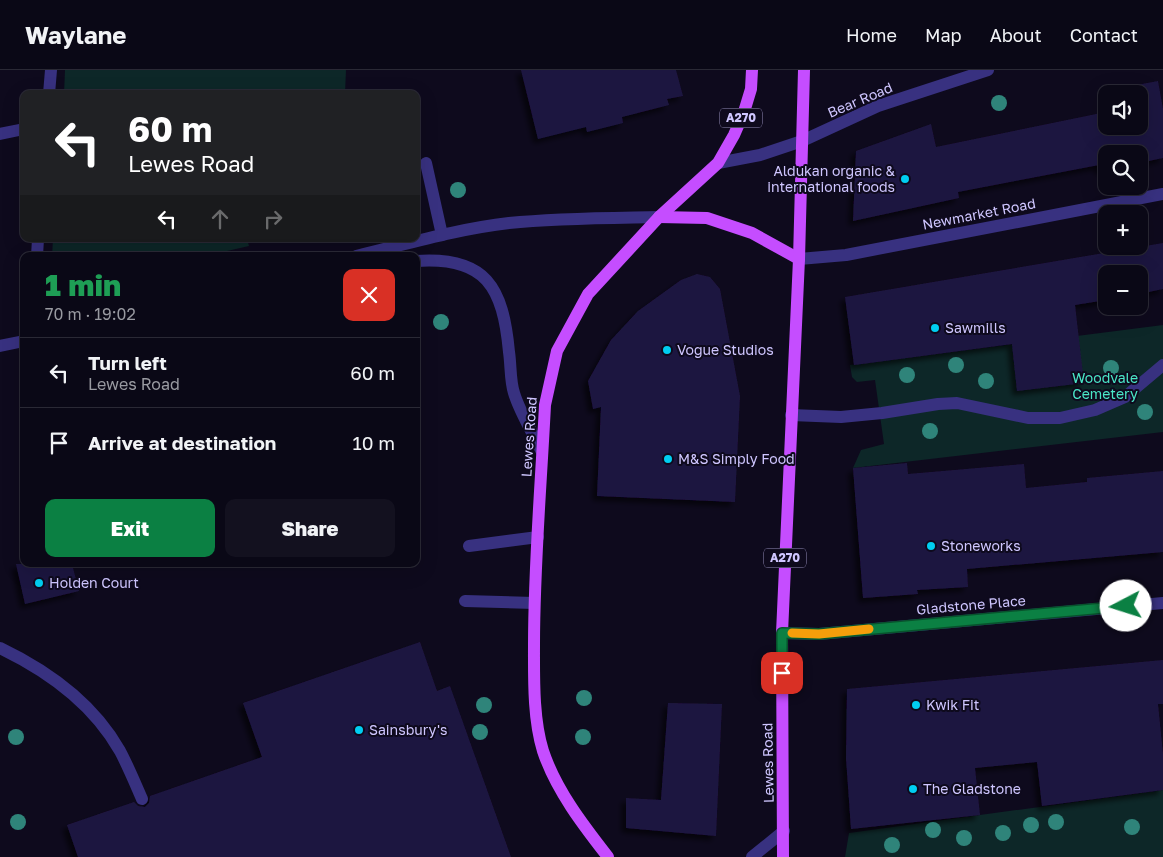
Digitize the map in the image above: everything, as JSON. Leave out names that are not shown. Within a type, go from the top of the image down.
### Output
[{"type":"main road","name":"Lewes Road","points":[[608,857],[583,826],[553,776],[543,749],[534,690],[534,603],[544,405],[548,382],[563,339],[588,294],[659,217],[718,163],[744,112],[751,89],[752,70]]},
{"type":"main road","name":"Lewes Road","points":[[783,857],[782,633],[799,259],[804,70]]},
{"type":"main road","points":[[659,217],[706,218],[752,233],[799,259]]},
{"type":"street","points":[[49,90],[51,70]]},
{"type":"street","name":"Bear Road","points":[[718,163],[760,155],[802,142],[878,106],[988,70]]},
{"type":"street","points":[[0,134],[20,130]]},
{"type":"street","points":[[426,163],[442,235]]},
{"type":"street","name":"Newmarket Road","points":[[799,259],[846,255],[1163,194]]},
{"type":"street","points":[[420,240],[508,224],[564,218],[659,217]]},
{"type":"street","points":[[372,252],[413,242]]},
{"type":"street","points":[[420,261],[452,261],[468,266],[496,291],[501,303],[507,330],[514,393],[542,452]]},
{"type":"street","points":[[0,346],[20,342]]},
{"type":"street","points":[[792,415],[841,417],[938,404],[957,404],[1028,418],[1060,418],[1095,410],[1125,398],[1163,365]]},
{"type":"street","points":[[470,546],[538,538]]},
{"type":"street","points":[[466,600],[534,603]]},
{"type":"street","name":"Gladstone Place","points":[[782,633],[819,634],[1163,603]]},
{"type":"street","points":[[0,648],[44,672],[87,707],[120,751],[142,799]]},
{"type":"street","points":[[752,857],[784,832]]},
{"type":"green space","points":[[65,70],[346,70],[345,90],[64,90]]},
{"type":"green space","points":[[53,242],[248,242],[249,246],[223,252],[52,252]]},
{"type":"green space","name":"Woodvale Cemetery","points":[[1163,325],[1163,432],[853,468],[861,450],[884,444],[875,380],[857,382],[852,377],[850,365]]},
{"type":"green space","points":[[1163,790],[1163,857],[845,857],[849,833]]},
{"type":"building","points":[[521,70],[676,70],[683,96],[667,99],[669,105],[622,117],[623,123],[587,132],[586,127],[538,139]]},
{"type":"building","points":[[1158,81],[1163,109],[1163,158],[1148,161],[1148,145],[1098,145],[1098,165],[958,192],[959,198],[853,221],[856,151],[931,124],[936,147],[1098,114],[1098,135],[1148,135],[1148,85],[1137,85]]},
{"type":"building","points":[[1163,243],[1163,289],[1148,292],[1148,265],[1098,265],[1098,301],[1075,305],[1084,383],[1017,391],[1012,344],[854,365],[845,297],[1098,254],[1148,255],[1148,246]]},
{"type":"building","points":[[697,274],[710,277],[720,289],[740,396],[735,502],[597,496],[601,407],[593,409],[588,381],[611,340],[638,311],[681,280]]},
{"type":"building","points":[[907,463],[908,474],[1024,464],[1026,488],[1087,482],[1087,478],[1163,471],[1163,552],[967,569],[968,587],[917,590],[918,594],[863,598],[853,468]]},
{"type":"building","name":"Holden Court","points":[[16,564],[20,564],[20,567],[73,567],[79,591],[25,604]]},
{"type":"building","name":"Sainsbury's","points":[[420,642],[437,691],[450,686],[511,857],[78,857],[67,825],[134,802],[138,806],[145,807],[149,803],[150,796],[262,757],[243,703]]},
{"type":"building","points":[[1163,660],[1163,704],[1158,704],[1163,754],[1163,790],[1042,806],[1037,762],[975,768],[980,815],[851,829],[846,758],[847,689]]},
{"type":"building","points":[[668,703],[722,704],[716,836],[626,828],[626,798],[661,800]]},
{"type":"slow traffic","points":[[792,633],[819,634],[869,629]]},
{"type":"place","name":"Aldukan organic & international foods","points":[[905,179]]},
{"type":"place","name":"Sawmills","points":[[935,328]]},
{"type":"place","name":"Vogue Studios","points":[[667,350]]},
{"type":"place","name":"M&S Simply Food","points":[[668,459]]},
{"type":"place","name":"Stoneworks","points":[[931,546]]},
{"type":"place","name":"Holden Court","points":[[39,583]]},
{"type":"place","name":"Kwik Fit","points":[[916,705]]},
{"type":"place","name":"Sainsbury's","points":[[359,730]]},
{"type":"place","name":"The Gladstone","points":[[913,789]]},
{"type":"route","points":[[782,673],[782,633],[819,634],[1126,606]]}]
